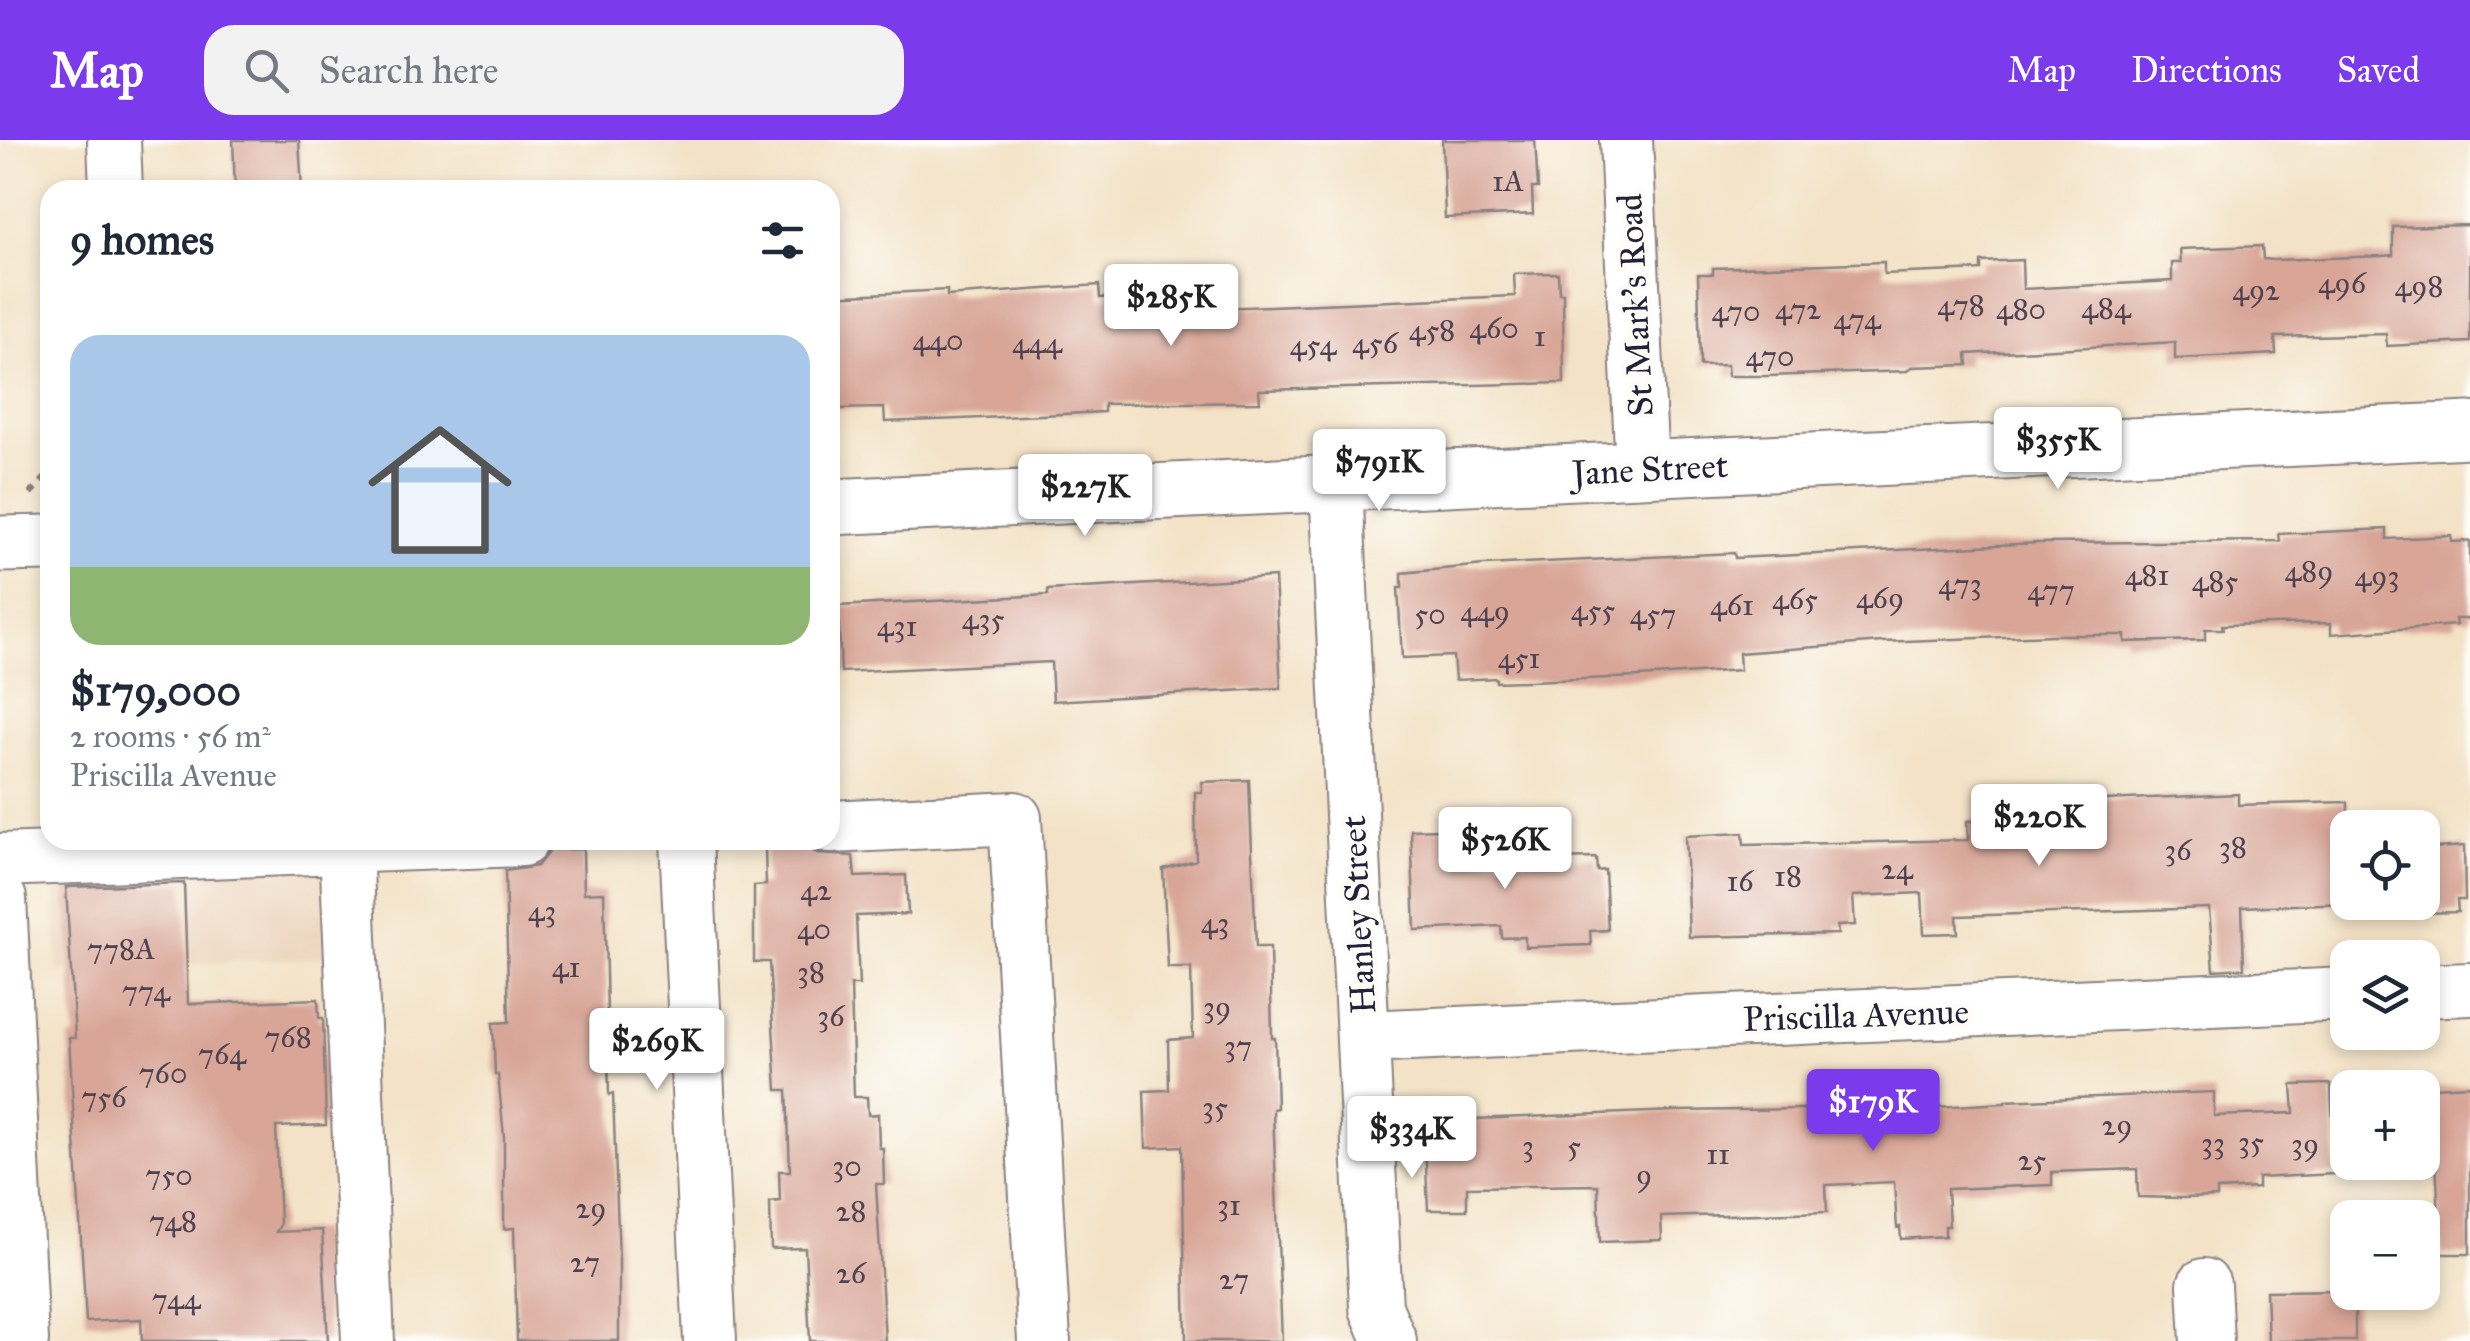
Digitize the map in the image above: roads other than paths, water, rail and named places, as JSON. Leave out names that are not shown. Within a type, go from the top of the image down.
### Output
[{"type":"main road","name":"Jane Street","points":[[840,507],[2470,430]]},
{"type":"main road","points":[[0,544],[40,542]]},
{"type":"street","points":[[114,140],[116,180]]},
{"type":"street","name":"St Mark's Road","points":[[1626,140],[1642,469]]},
{"type":"street","name":"Hanley Street","points":[[1336,486],[1376,1308],[1390,1341]]},
{"type":"street","points":[[840,827],[1014,818],[1044,1341]]},
{"type":"street","points":[[0,860],[266,850]]},
{"type":"street","points":[[346,850],[368,1341]]},
{"type":"street","points":[[686,850],[710,1341]]},
{"type":"street","points":[[0,899],[5,1138],[22,1341]]},
{"type":"street","points":[[2440,990],[2470,988]]},
{"type":"street","name":"Priscilla Avenue","points":[[1364,1037],[2330,995]]},
{"type":"street","points":[[2204,1285],[2207,1341]]}]
